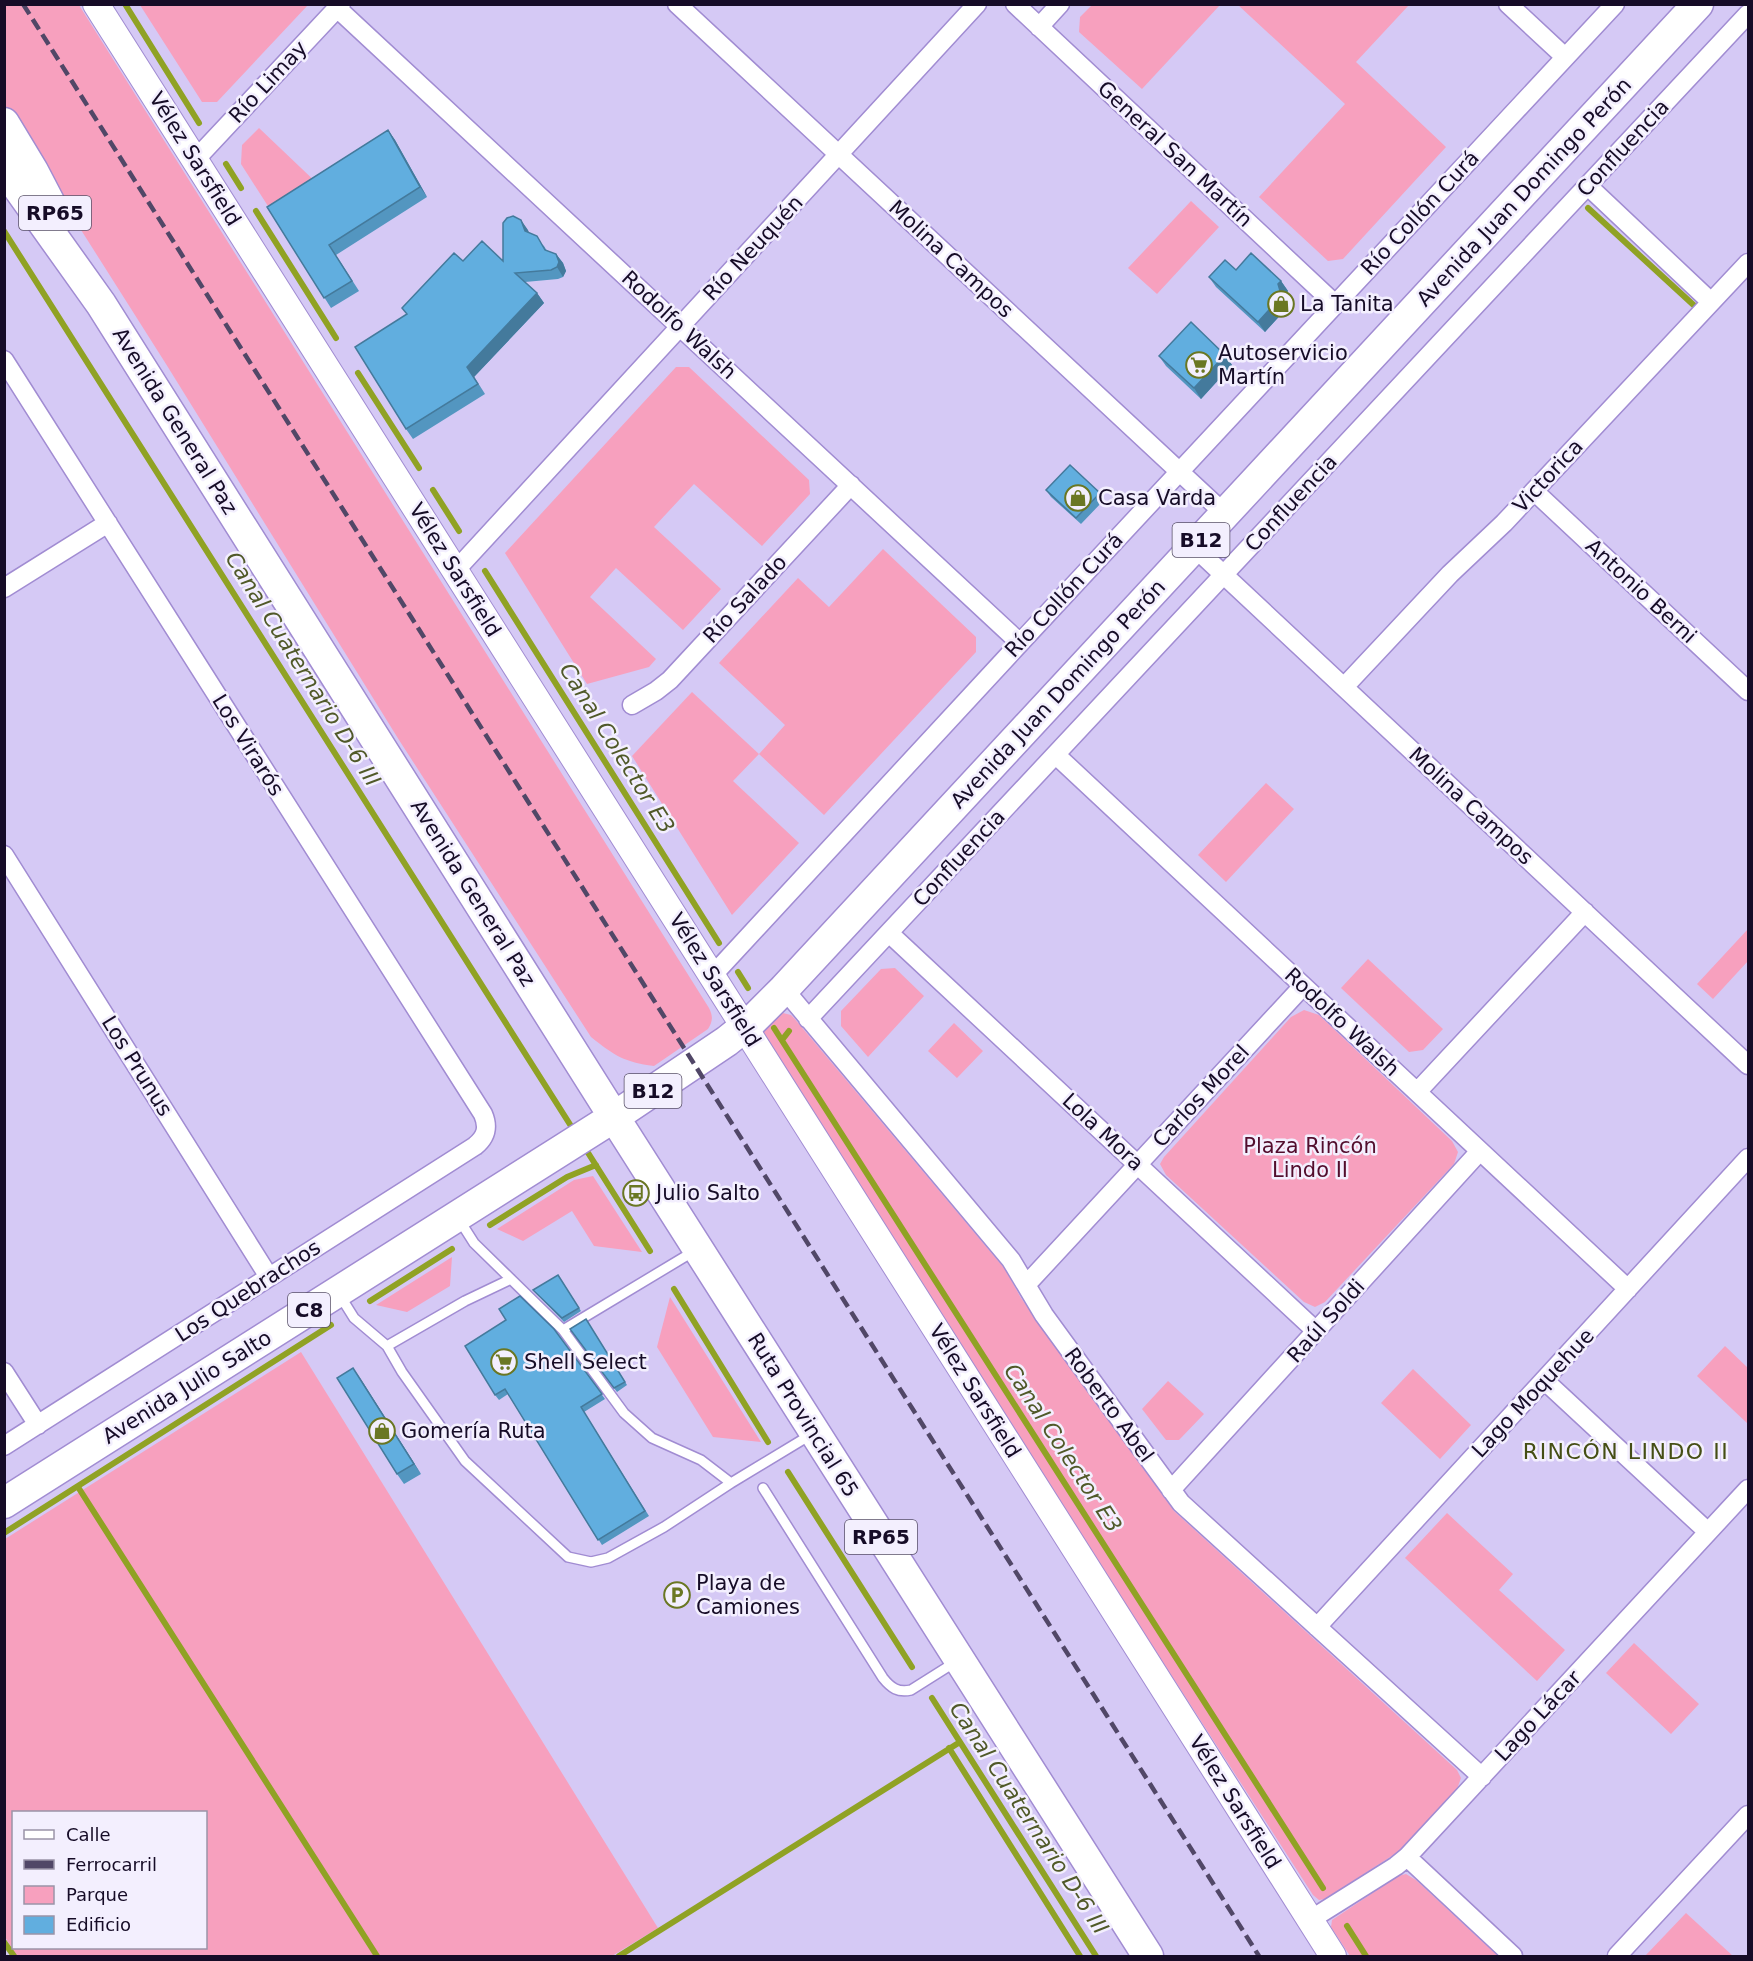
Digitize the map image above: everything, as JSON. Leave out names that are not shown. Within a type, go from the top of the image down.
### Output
[{"type":"main road","name":"Avenida Juan Domingo Perón","points":[[614,1117],[707,1055],[744,1027],[784,989],[1698,4]]},
{"type":"main road","name":"Avenida General Paz","points":[[4,123],[33,171],[101,304]]},
{"type":"main road","name":"Avenida General Paz","points":[[4,168],[101,304],[614,1117]]},
{"type":"main road","name":"Avenida Julio Salto","points":[[4,1503],[614,1117]]},
{"type":"main road","name":"Ruta Provincial 65","points":[[614,1117],[1148,1956]]},
{"type":"street","name":"Vélez Sarsfield","points":[[96,4],[1333,1956]]},
{"type":"street","name":"Molina Campos","points":[[677,4],[1225,514]]},
{"type":"street","name":"Río Neuquén","points":[[455,571],[977,4]]},
{"type":"street","name":"General San Martín","points":[[1015,4],[1335,304]]},
{"type":"street","points":[[1039,27],[1060,4]]},
{"type":"street","points":[[1508,4],[1565,57]]},
{"type":"street","name":"Río Collón Curá","points":[[712,976],[1615,4]]},
{"type":"street","name":"Río Limay","points":[[195,160],[339,6]]},
{"type":"street","name":"Rodolfo Walsh","points":[[339,6],[1020,643]]},
{"type":"street","name":"Confluencia","points":[[808,1019],[1749,14]]},
{"type":"street","points":[[1588,186],[1711,302]]},
{"type":"street","name":"Victorica","points":[[1344,687],[1450,574],[1534,491],[1749,262]]},
{"type":"street","name":"Los Virarós","points":[[4,360],[483,1114],[487,1126],[486,1131]]},
{"type":"street","name":"Río Salado","points":[[632,705],[656,691],[669,680],[851,485]]},
{"type":"street","name":"Antonio Berni","points":[[1534,491],[1749,691]]},
{"type":"street","points":[[4,588],[108,523]]},
{"type":"street","name":"Molina Campos","points":[[1194,547],[1749,1065]]},
{"type":"street","name":"Rodolfo Walsh","points":[[1056,755],[1628,1289]]},
{"type":"street","name":"Los Prunus","points":[[4,855],[270,1277]]},
{"type":"street","points":[[1417,1092],[1585,912]]},
{"type":"street","name":"Lola Mora","points":[[889,933],[1317,1331]]},
{"type":"street","name":"Carlos Morel","points":[[1026,1285],[1303,986]]},
{"type":"street","name":"Roberto Abel","points":[[784,989],[1011,1260],[1044,1315],[1171,1490],[1192,1514],[1482,1777]]},
{"type":"street","name":"Los Quebrachos","points":[[4,1446],[475,1146],[484,1137],[486,1131]]},
{"type":"street","name":"Raúl Soldi","points":[[1171,1490],[1480,1152]]},
{"type":"street","name":"Lago Moquehue","points":[[1317,1627],[1749,1158]]},
{"type":"street","points":[[4,1372],[38,1425]]},
{"type":"street","points":[[1544,1380],[1708,1532]]},
{"type":"street","name":"Lago Lácar","points":[[1310,1920],[1407,1857],[1749,1489]]},
{"type":"street","points":[[1617,1956],[1749,1815]]},
{"type":"street","points":[[1407,1857],[1513,1956]]},
{"type":"lane","points":[[457,1216],[474,1243],[563,1330],[624,1413],[652,1438],[701,1460],[731,1483]]},
{"type":"lane","points":[[563,1330],[698,1248]]},
{"type":"lane","points":[[387,1346],[465,1301],[511,1279]]},
{"type":"lane","points":[[338,1292],[354,1318],[387,1346],[402,1372],[465,1461],[568,1557],[591,1562],[608,1558],[664,1527],[814,1433]]},
{"type":"lane","points":[[763,1488],[883,1678],[892,1688],[911,1690],[959,1660]]},
{"type":"green space","points":[[5,5],[79,5],[709,1008],[712,1018],[708,1029],[654,1066],[620,1057],[591,1037],[399,740],[166,364],[5,110]]},
{"type":"green space","points":[[140,5],[308,5],[217,102],[202,102]]},
{"type":"green space","points":[[1092,5],[1220,5],[1142,89],[1079,32],[1080,17]]},
{"type":"green space","points":[[1238,5],[1409,5],[1356,62],[1446,147],[1343,259],[1328,261],[1259,197],[1345,104]]},
{"type":"green space","points":[[259,128],[321,187],[275,217],[241,164],[242,145]]},
{"type":"green space","points":[[1191,201],[1219,227],[1157,294],[1128,268]]},
{"type":"green space","points":[[676,367],[689,367],[809,480],[810,494],[762,546],[694,484],[654,527],[721,589],[683,630],[616,568],[590,597],[656,659],[649,667],[587,684],[505,553]]},
{"type":"green space","points":[[883,549],[976,637],[976,652],[824,815],[759,754],[785,725],[719,663],[798,578],[829,607]]},
{"type":"green space","points":[[692,692],[759,754],[733,781],[799,843],[732,915],[632,756]]},
{"type":"green space","points":[[1266,783],[1294,809],[1226,882],[1198,855]]},
{"type":"green space","points":[[1748,929],[1748,961],[1713,999],[1697,984]]},
{"type":"green space","points":[[1368,959],[1443,1029],[1423,1050],[1409,1052],[1341,988]]},
{"type":"green space","points":[[895,968],[924,996],[868,1057],[841,1026],[841,1011],[881,969]]},
{"type":"green space","name":"Plaza Rincón Lindo II","points":[[1304,1010],[1319,1015],[1452,1141],[1458,1152],[1454,1164],[1325,1302],[1315,1307],[1304,1302],[1166,1175],[1160,1164],[1291,1017]]},
{"type":"green space","points":[[783,1013],[794,1018],[1005,1269],[1021,1298],[1174,1511],[1457,1770],[1461,1778],[1457,1789],[1398,1852],[1325,1899],[1319,1900],[1313,1895],[764,1043],[764,1030]]},
{"type":"green space","points":[[954,1023],[983,1051],[957,1078],[928,1051]]},
{"type":"green space","points":[[593,1176],[642,1252],[594,1246],[572,1211],[523,1241],[497,1229],[574,1180]]},
{"type":"green space","points":[[452,1257],[450,1286],[407,1312],[376,1305]]},
{"type":"green space","points":[[670,1297],[761,1442],[713,1437],[657,1347]]},
{"type":"green space","points":[[1725,1346],[1748,1368],[1748,1424],[1697,1376]]},
{"type":"green space","points":[[301,1352],[658,1928],[612,1956],[17,1956],[13,1949],[207,1949],[207,1811],[12,1811],[12,1948],[5,1937],[5,1539]]},
{"type":"green space","points":[[1413,1369],[1471,1425],[1440,1459],[1381,1403]]},
{"type":"green space","points":[[1168,1381],[1204,1414],[1179,1440],[1166,1440],[1142,1409]]},
{"type":"green space","points":[[1447,1513],[1513,1574],[1499,1590],[1565,1650],[1537,1681],[1405,1558]]},
{"type":"green space","points":[[1634,1643],[1699,1704],[1671,1734],[1606,1673]]},
{"type":"green space","points":[[1406,1874],[1416,1880],[1498,1956],[1350,1956],[1331,1927],[1332,1920],[1398,1876]]},
{"type":"green space","points":[[1686,1913],[1733,1956],[1645,1956]]},
{"type":"building","points":[[388,130],[420,187],[329,245],[352,281],[324,298],[267,207]]},
{"type":"building","points":[[513,216],[521,220],[525,231],[537,236],[545,250],[556,254],[559,262],[557,267],[551,270],[515,273],[537,293],[467,367],[478,384],[406,429],[355,347],[407,314],[402,308],[454,253],[463,261],[482,241],[503,261],[503,223],[507,218]]},
{"type":"building","points":[[1251,253],[1281,281],[1278,284],[1281,294],[1278,300],[1258,322],[1209,277],[1225,260],[1236,270]]},
{"type":"building","name":"Autoservicio Martín","points":[[1191,322],[1225,355],[1194,388],[1159,356]]},
{"type":"building","name":"Casa Varda","points":[[1070,465],[1100,493],[1076,518],[1046,490]]},
{"type":"building","points":[[558,1275],[579,1308],[562,1318],[533,1290]]},
{"type":"building","points":[[520,1296],[554,1329],[602,1394],[581,1407],[645,1511],[598,1540],[505,1389],[495,1395],[465,1346],[506,1320],[499,1309]]},
{"type":"building","points":[[586,1319],[625,1382],[614,1388],[570,1329]]},
{"type":"building","name":"Gomería Ruta","points":[[353,1368],[414,1464],[397,1474],[337,1378]]},
{"type":"waterway","name":"Canal Colector E3","points":[[125,4],[199,123]]},
{"type":"waterway","name":"Canal Colector E3","points":[[226,164],[241,188]]},
{"type":"waterway","points":[[1588,208],[1699,310]]},
{"type":"waterway","name":"Canal Colector E3","points":[[256,211],[336,338]]},
{"type":"waterway","name":"Canal Cuaternario D-6 III","points":[[4,231],[571,1126]]},
{"type":"waterway","name":"Canal Colector E3","points":[[358,373],[419,468]]},
{"type":"waterway","name":"Canal Colector E3","points":[[433,490],[459,531]]},
{"type":"waterway","name":"Canal Colector E3","points":[[485,571],[719,943]]},
{"type":"waterway","name":"Canal Colector E3","points":[[738,972],[748,988]]},
{"type":"waterway","name":"Canal Colector E3","points":[[774,1028],[1323,1888]]},
{"type":"waterway","points":[[782,1040],[789,1031]]},
{"type":"waterway","name":"Canal Cuaternario D-6 III","points":[[585,1148],[650,1251]]},
{"type":"waterway","points":[[490,1225],[567,1177],[596,1165]]},
{"type":"waterway","points":[[370,1301],[452,1249]]},
{"type":"waterway","name":"Canal Cuaternario D-6 III","points":[[674,1289],[768,1442]]},
{"type":"waterway","points":[[4,1533],[331,1325]]},
{"type":"waterway","name":"Canal Cuaternario D-6 III","points":[[788,1472],[912,1667]]},
{"type":"waterway","points":[[78,1487],[377,1956]]},
{"type":"waterway","name":"Canal Cuaternario D-6 III","points":[[932,1698],[1096,1956]]},
{"type":"waterway","points":[[619,1956],[960,1742]]},
{"type":"waterway","points":[[949,1748],[1080,1956]]},
{"type":"waterway","name":"Canal Colector E3","points":[[1347,1926],[1366,1956]]},
{"type":"waterway","points":[[4,1942],[14,1956]]},
{"type":"railway","points":[[23,4],[1259,1956]]},
{"type":"place","name":"La Tanita","points":[[1281,304]]},
{"type":"place","name":"Autoservicio Martín","points":[[1199,365]]},
{"type":"place","name":"Casa Varda","points":[[1078,498]]},
{"type":"place","name":"Julio Salto","points":[[636,1193]]},
{"type":"place","name":"Shell Select","points":[[504,1362]]},
{"type":"place","name":"Gomería Ruta","points":[[382,1431]]},
{"type":"place","name":"Playa de Camiones","points":[[677,1595]]},
{"type":"district","name":"RINCÓN LINDO II","points":[[1626,1451]]}]
